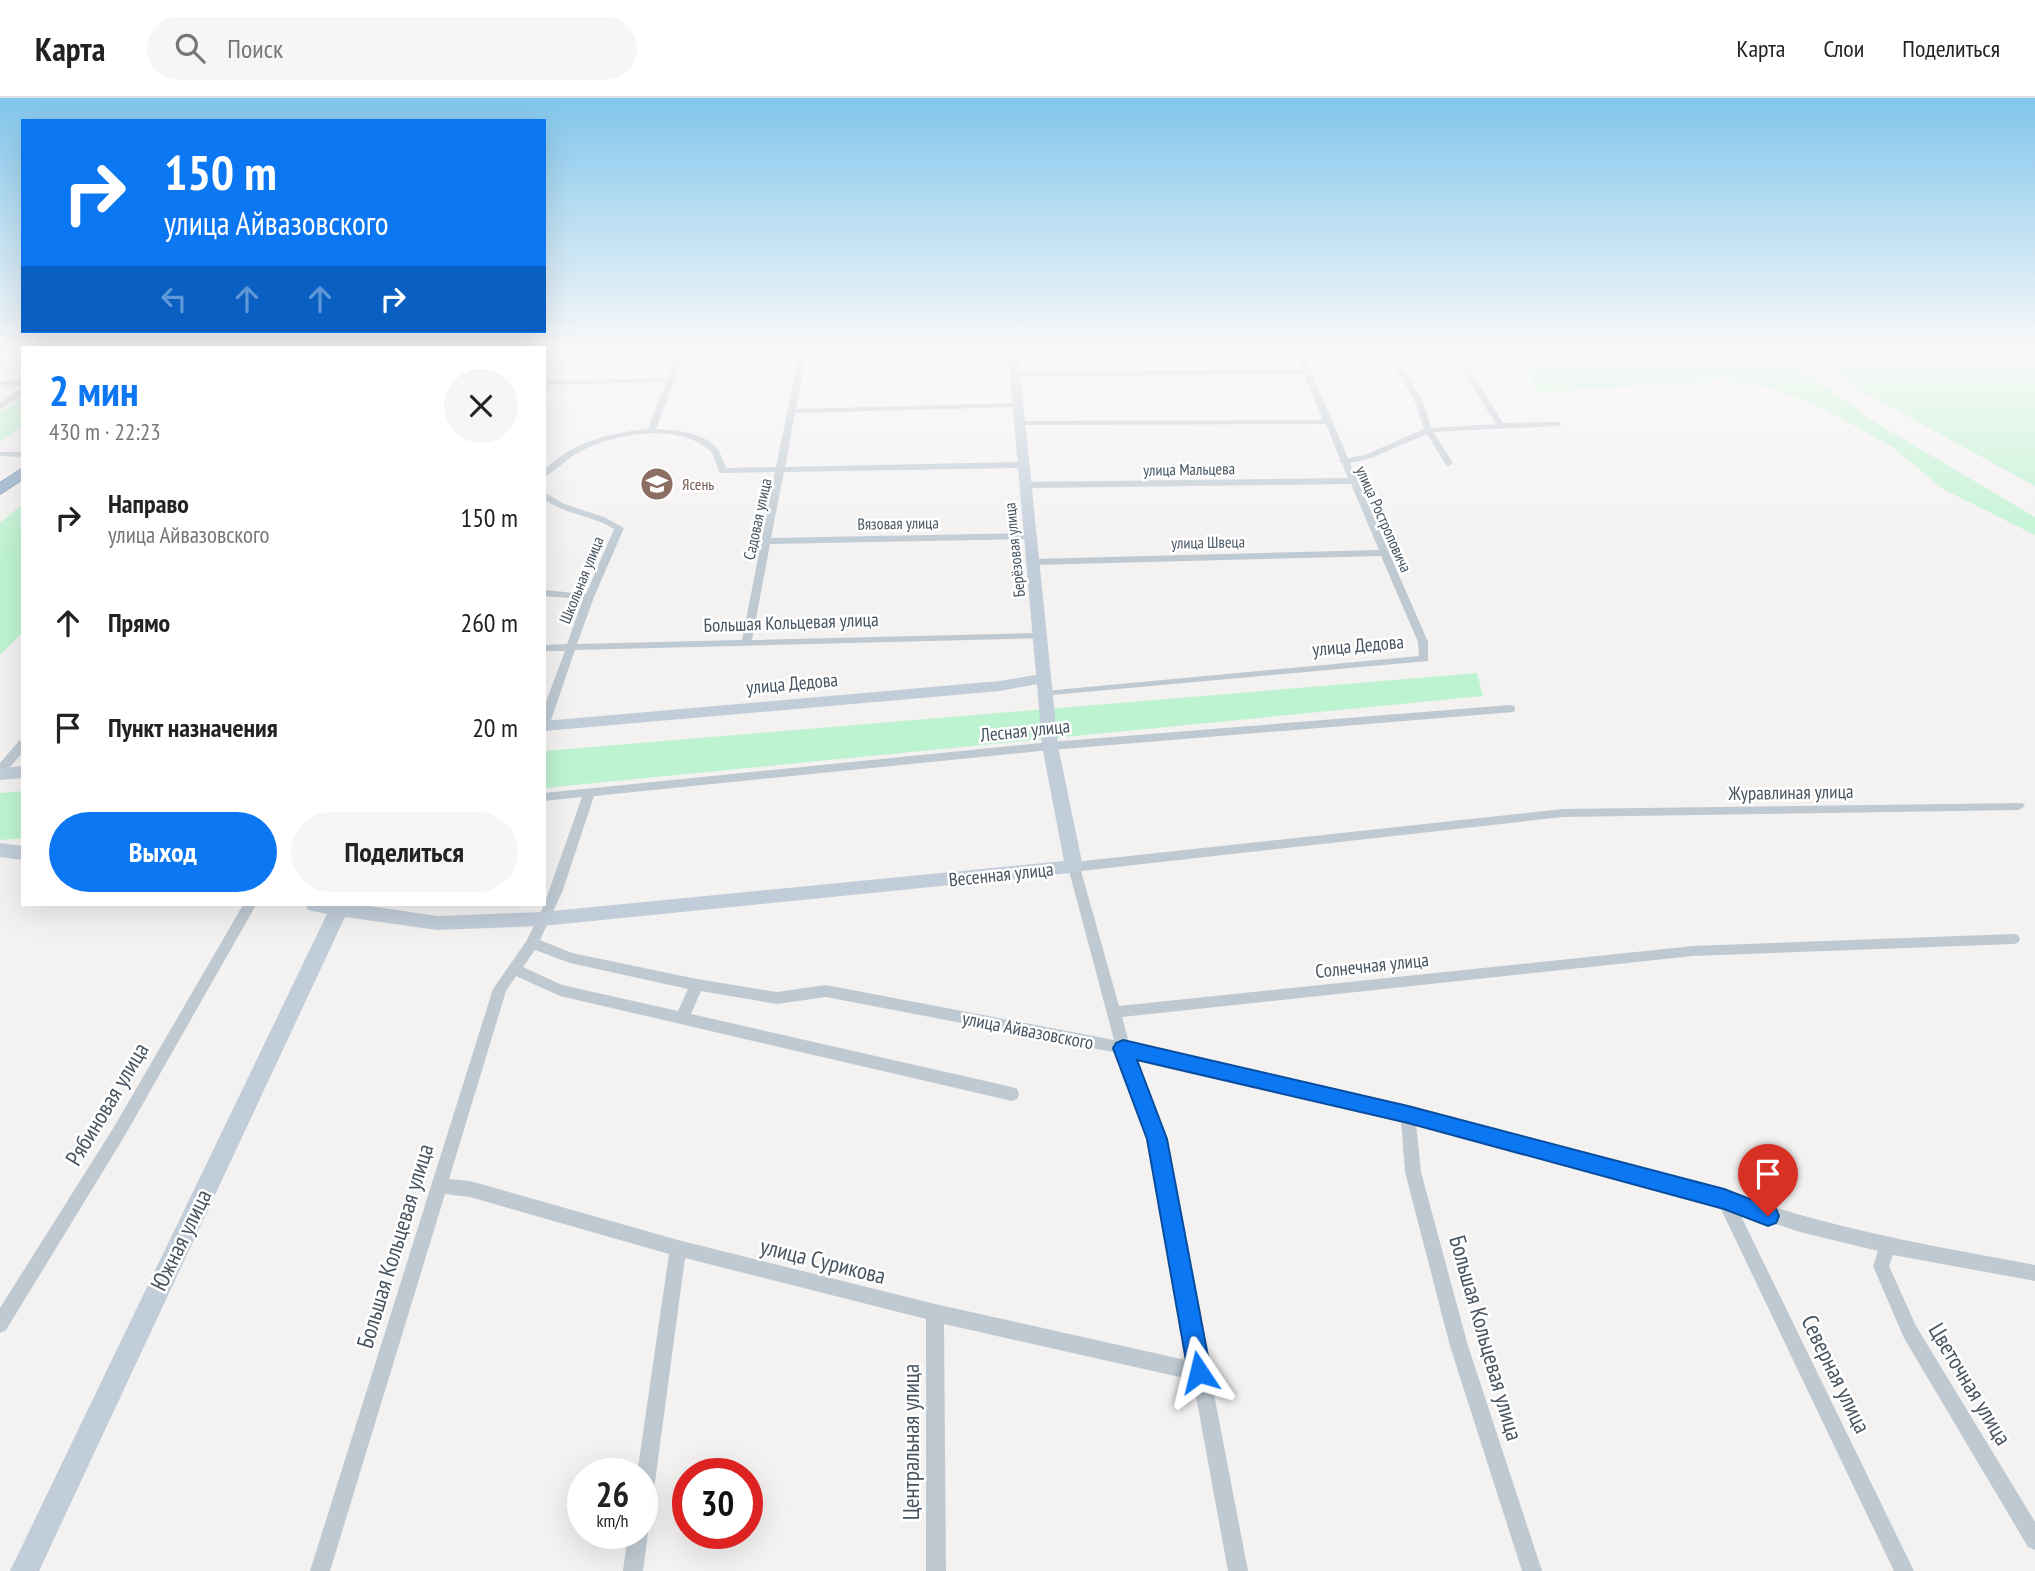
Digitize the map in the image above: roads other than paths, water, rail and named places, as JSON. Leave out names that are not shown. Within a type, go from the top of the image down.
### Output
[{"type":"highway","points":[[0,478],[21,460]]},
{"type":"highway","points":[[0,490],[21,474]]},
{"type":"street","points":[[651,431],[655,420]]},
{"type":"street","name":"Садовая улица","points":[[746,643],[791,420]]},
{"type":"street","name":"Берёзовая улица","points":[[1020,420],[1050,747],[1074,867]]},
{"type":"street","points":[[1425,420],[1449,463]]},
{"type":"street","points":[[1498,420],[1502,426]]},
{"type":"street","points":[[1020,423],[1327,422]]},
{"type":"street","name":"улица Ростроповича","points":[[1327,422],[1423,642],[1424,659]]},
{"type":"street","points":[[1343,461],[1358,461],[1429,430],[1558,424]]},
{"type":"street","points":[[546,473],[574,451],[595,442],[651,431],[700,441],[718,456],[723,471],[1023,465]]},
{"type":"street","points":[[0,454],[21,458]]},
{"type":"street","name":"улица Мальцева","points":[[1026,485],[1352,481]]},
{"type":"street","name":"Школьная улица","points":[[546,496],[565,509],[610,521],[619,528],[589,597],[546,719]]},
{"type":"street","name":"Вязовая улица","points":[[766,541],[1031,536]]},
{"type":"street","name":"улица Швеца","points":[[1033,562],[1384,553]]},
{"type":"street","points":[[546,593],[589,597]]},
{"type":"street","name":"Большая Кольцевая улица","points":[[546,648],[1040,636]]},
{"type":"street","name":"улица Дедова","points":[[546,725],[1000,686],[1044,686],[1424,659]]},
{"type":"street","name":"Лесная улица","points":[[546,797],[1050,747],[1510,709]]},
{"type":"street","points":[[0,773],[21,747]]},
{"type":"street","points":[[0,773],[21,772]]},
{"type":"street","name":"Большая Кольцевая улица","points":[[320,1571],[500,989],[532,943],[557,890],[589,793]]},
{"type":"street","name":"Журавлиная улица","points":[[1563,813],[2019,806]]},
{"type":"street","name":"Весенная улица","points":[[339,909],[437,923],[542,919],[1074,867],[1563,813]]},
{"type":"street","points":[[0,850],[21,853]]},
{"type":"street","points":[[1074,867],[1123,1048],[1157,1139],[1238,1571]]},
{"type":"street","name":"Рябиновая улица","points":[[0,1324],[119,1132],[249,906]]},
{"type":"street","points":[[321,906],[339,909]]},
{"type":"street","name":"Южная улица","points":[[23,1571],[339,909]]},
{"type":"street","name":"Солнечная улица","points":[[1113,1012],[1693,951],[2013,939]]},
{"type":"street","name":"улица Айвазовского","points":[[532,943],[570,958],[697,985],[777,998],[825,991],[1123,1048],[1408,1115],[1724,1199],[1768,1216],[1888,1246],[2035,1273]]},
{"type":"street","points":[[514,969],[560,990],[1012,1094]]},
{"type":"street","points":[[682,1018],[697,985]]},
{"type":"street","name":"Большая Кольцевая улица","points":[[1408,1115],[1413,1172],[1459,1346],[1532,1571]]},
{"type":"street","name":"улица Сурикова","points":[[439,1186],[470,1189],[678,1248],[935,1313],[1199,1372]]},
{"type":"street","name":"Северная улица","points":[[1724,1199],[1904,1571]]},
{"type":"street","name":"Цветочная улица","points":[[1888,1246],[1881,1265],[1910,1332],[2035,1540]]},
{"type":"street","points":[[648,1458],[678,1248]]},
{"type":"street","name":"Центральная улица","points":[[935,1313],[936,1571]]},
{"type":"street","points":[[633,1571],[636,1549]]},
{"type":"place","name":"Ясень","points":[[657,484]]}]
